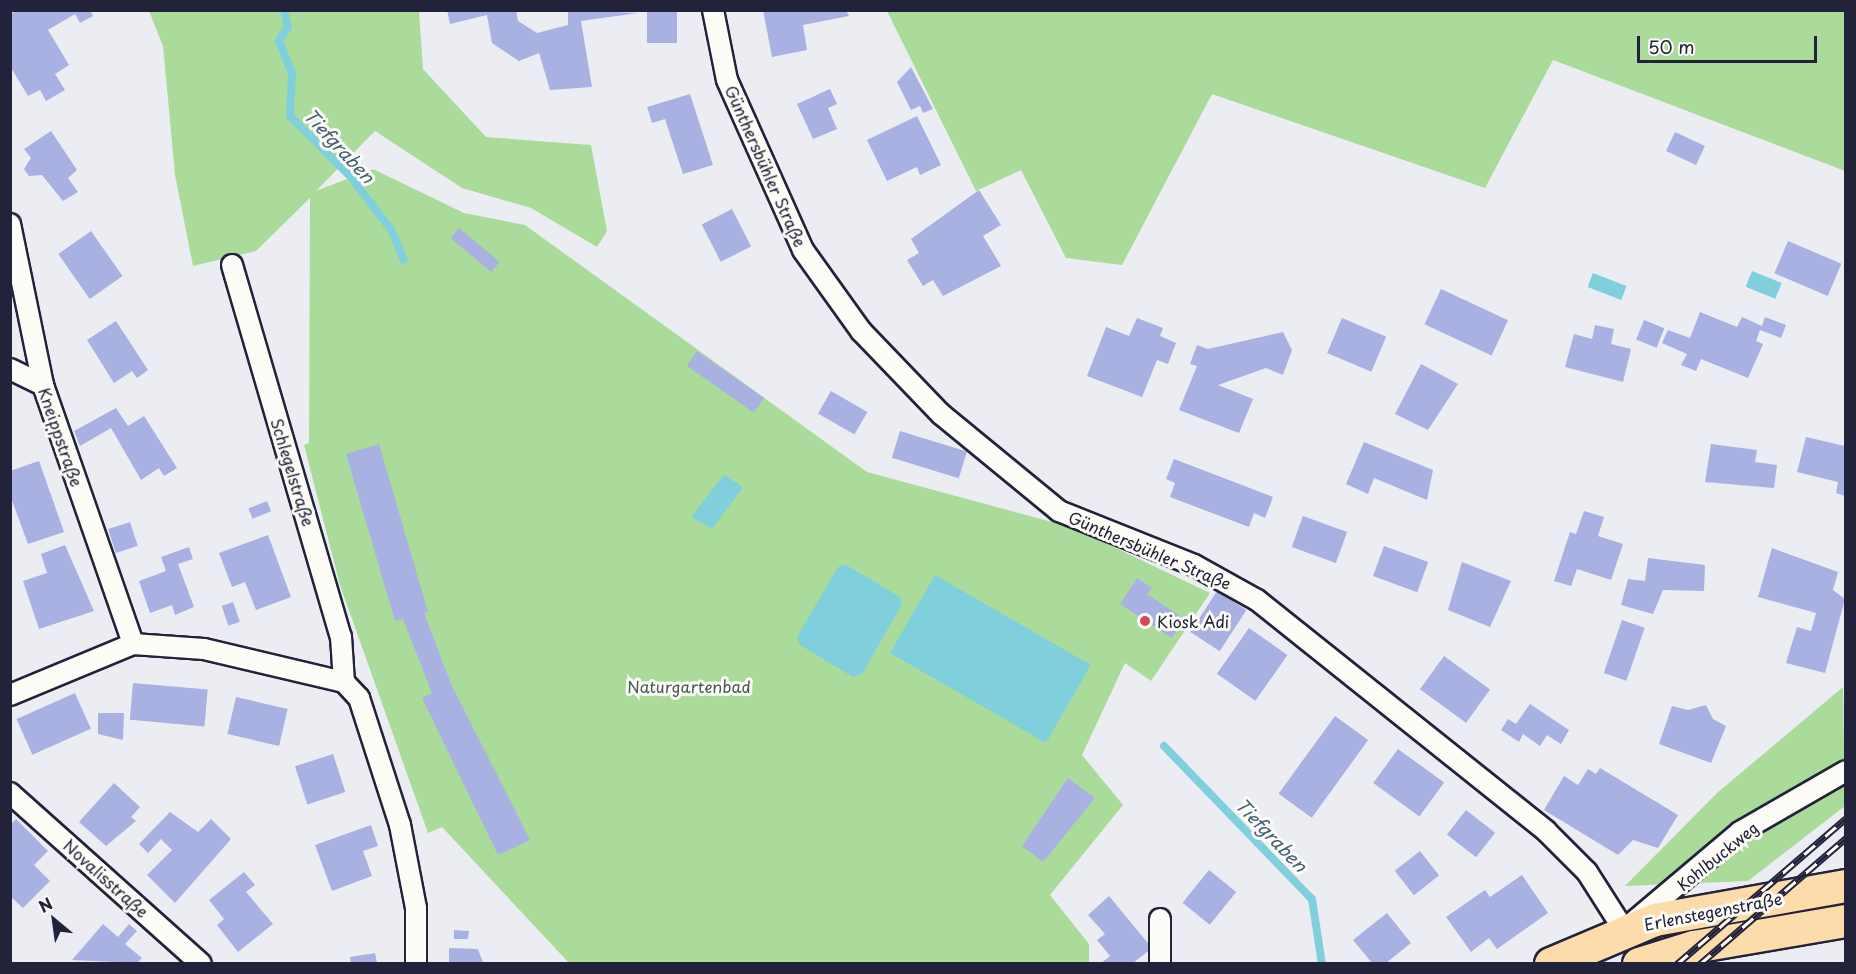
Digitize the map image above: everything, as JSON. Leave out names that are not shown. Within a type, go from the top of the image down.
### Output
[{"type":"main road","name":"Erlenstegenstraße","points":[[1551,963],[1624,930],[1845,886]]},
{"type":"main road","name":"Erlenstegenstraße","points":[[1637,963],[1718,942],[1845,921]]},
{"type":"main road","points":[[1624,930],[1637,963]]},
{"type":"street","name":"Günthersbühler Straße","points":[[714,10],[727,80],[803,250],[861,332],[941,414],[1059,511],[1194,565],[1257,600],[1546,831],[1587,872],[1624,930]]},
{"type":"street","name":"Kneippstraße","points":[[10,224],[43,385],[133,644]]},
{"type":"street","name":"Schlegelstraße","points":[[232,265],[341,638],[344,682]]},
{"type":"street","points":[[10,369],[43,385]]},
{"type":"street","points":[[10,695],[133,644],[204,649],[344,682],[359,698],[400,825],[416,908],[416,963]]},
{"type":"street","name":"Kohlbuckweg","points":[[1624,930],[1740,832],[1845,771]]},
{"type":"street","name":"Novalisstraße","points":[[10,793],[201,963]]},
{"type":"street","points":[[1160,919],[1160,963]]},
{"type":"green space","name":"Naturgartenbad","points":[[149,11],[419,11],[423,69],[486,137],[591,145],[607,231],[597,247],[531,208],[462,188],[375,131],[316,191],[373,169],[464,213],[525,225],[867,472],[1074,528],[1210,593],[1151,681],[1125,663],[1082,755],[1123,805],[1050,895],[1089,944],[1089,963],[569,963],[442,827],[428,833],[340,585],[304,445],[309,443],[310,198],[256,251],[193,266],[175,175],[163,46]]},
{"type":"green space","points":[[887,11],[1845,11],[1845,171],[1553,60],[1485,188],[1212,94],[1122,265],[1066,258],[1021,170],[976,191]]},
{"type":"green space","points":[[1843,687],[1845,806],[1748,881],[1625,886],[1717,793]]},
{"type":"green space","points":[[1778,898],[1845,898],[1845,914],[1778,914]]},
{"type":"water","points":[[1752,271],[1782,283],[1775,299],[1746,287]]},
{"type":"water","points":[[1593,273],[1627,286],[1621,300],[1588,287]]},
{"type":"water","points":[[724,475],[743,487],[712,529],[691,517]]},
{"type":"water","points":[[846,565],[900,597],[902,604],[862,674],[853,677],[800,645],[797,637],[838,567]]},
{"type":"water","points":[[935,575],[1091,665],[1046,743],[890,653]]},
{"type":"building","points":[[17,10],[90,10],[93,16],[80,23],[75,14],[48,30],[69,65],[55,74],[65,90],[46,101],[40,90],[28,96],[10,66],[10,15]]},
{"type":"building","points":[[447,10],[516,10],[518,21],[537,33],[568,25],[568,10],[638,13],[581,21],[592,87],[550,90],[539,53],[519,61],[492,43],[487,15],[450,24]]},
{"type":"building","points":[[647,10],[677,10],[677,43],[647,43]]},
{"type":"building","points":[[763,10],[846,10],[849,16],[803,25],[807,50],[772,57]]},
{"type":"building","points":[[911,67],[933,109],[923,113],[920,106],[911,110],[897,82]]},
{"type":"building","points":[[830,89],[837,104],[828,108],[837,129],[813,139],[797,104]]},
{"type":"building","points":[[690,94],[713,165],[683,174],[665,119],[652,123],[647,107]]},
{"type":"building","points":[[917,116],[941,165],[920,175],[917,167],[887,181],[867,140]]},
{"type":"building","points":[[51,131],[77,170],[68,178],[78,192],[63,201],[42,175],[29,176],[24,169],[31,158],[24,149]]},
{"type":"building","points":[[1675,132],[1705,146],[1696,165],[1666,151]]},
{"type":"building","points":[[979,190],[1001,225],[983,236],[1001,266],[943,296],[933,280],[923,286],[907,260],[919,253],[911,239]]},
{"type":"building","points":[[732,209],[751,246],[721,262],[702,224]]},
{"type":"building","points":[[459,228],[500,262],[491,272],[451,238]]},
{"type":"building","points":[[91,231],[123,276],[90,299],[58,254]]},
{"type":"building","points":[[1788,241],[1841,264],[1828,296],[1774,273]]},
{"type":"building","points":[[1441,289],[1508,320],[1492,356],[1425,324]]},
{"type":"building","points":[[1700,312],[1737,327],[1742,317],[1762,326],[1765,317],[1786,325],[1781,338],[1760,330],[1756,341],[1763,344],[1748,378],[1701,359],[1696,371],[1681,365],[1687,354],[1662,343],[1668,330],[1690,338]]},
{"type":"building","points":[[1137,318],[1163,328],[1160,336],[1176,343],[1168,364],[1157,360],[1142,397],[1087,376],[1106,327],[1129,336]]},
{"type":"building","points":[[1342,318],[1386,337],[1371,372],[1327,353]]},
{"type":"building","points":[[1644,320],[1664,328],[1657,348],[1636,339]]},
{"type":"building","points":[[116,321],[148,370],[137,378],[132,371],[114,383],[87,340]]},
{"type":"building","points":[[1595,325],[1614,329],[1611,344],[1631,349],[1623,382],[1565,367],[1574,334],[1592,339]]},
{"type":"building","points":[[1283,332],[1292,350],[1283,375],[1266,368],[1218,385],[1253,399],[1239,433],[1179,410],[1197,366],[1190,364],[1197,345],[1208,349]]},
{"type":"building","points":[[697,351],[764,398],[754,413],[687,366]]},
{"type":"building","points":[[1421,364],[1458,384],[1428,430],[1395,414]]},
{"type":"building","points":[[831,391],[867,412],[854,435],[818,414]]},
{"type":"building","points":[[116,408],[128,426],[144,416],[177,468],[164,476],[159,468],[141,480],[111,428],[80,446],[74,431]]},
{"type":"building","points":[[900,431],[967,451],[959,478],[892,458]]},
{"type":"building","points":[[1806,437],[1845,446],[1845,496],[1836,493],[1838,482],[1797,472]]},
{"type":"building","points":[[1364,442],[1433,470],[1427,500],[1374,478],[1368,494],[1346,484]]},
{"type":"building","points":[[379,444],[428,612],[424,613],[451,684],[530,840],[498,855],[422,698],[432,693],[403,619],[395,621],[346,454]]},
{"type":"building","points":[[1711,444],[1757,450],[1755,462],[1777,465],[1774,488],[1705,482]]},
{"type":"building","points":[[1174,459],[1273,497],[1265,518],[1254,513],[1249,527],[1170,497],[1175,483],[1166,479]]},
{"type":"building","points":[[39,461],[64,532],[28,544],[10,495],[10,471]]},
{"type":"building","points":[[267,501],[271,511],[253,519],[248,508]]},
{"type":"building","points":[[1584,511],[1604,517],[1598,536],[1623,544],[1611,580],[1577,569],[1571,586],[1554,581],[1570,532],[1576,534]]},
{"type":"building","points":[[1303,516],[1347,532],[1336,563],[1292,547]]},
{"type":"building","points":[[130,522],[138,546],[116,553],[108,529]]},
{"type":"building","points":[[268,535],[291,597],[256,610],[245,582],[232,587],[219,553]]},
{"type":"building","points":[[65,545],[94,611],[39,629],[23,581],[47,573],[41,554]]},
{"type":"building","points":[[1384,546],[1428,562],[1417,592],[1373,576]]},
{"type":"building","points":[[189,547],[193,559],[178,564],[194,607],[175,615],[172,605],[150,613],[139,581],[166,571],[161,557]]},
{"type":"building","points":[[1772,548],[1838,572],[1833,590],[1845,599],[1825,673],[1786,663],[1797,627],[1811,631],[1816,613],[1758,597]]},
{"type":"building","points":[[1648,558],[1705,565],[1704,591],[1663,590],[1653,614],[1621,605],[1628,579],[1645,581]]},
{"type":"building","points":[[1462,562],[1511,581],[1490,627],[1448,610]]},
{"type":"building","points":[[1137,578],[1152,588],[1147,594],[1184,619],[1172,638],[1120,604]]},
{"type":"building","points":[[1217,591],[1246,610],[1220,651],[1190,632]]},
{"type":"building","points":[[233,602],[240,622],[228,626],[222,606]]},
{"type":"building","points":[[1622,620],[1645,628],[1626,681],[1604,673]]},
{"type":"building","points":[[1249,628],[1288,655],[1255,701],[1217,674]]},
{"type":"building","points":[[1444,656],[1490,690],[1466,723],[1420,689]]},
{"type":"building","points":[[133,683],[208,690],[204,726],[130,720]]},
{"type":"building","points":[[75,693],[91,729],[32,755],[17,719]]},
{"type":"building","points":[[236,697],[288,709],[279,746],[227,734]]},
{"type":"building","points":[[1530,704],[1569,730],[1561,744],[1547,735],[1540,746],[1523,734],[1519,742],[1501,730],[1508,719],[1516,724]]},
{"type":"building","points":[[1706,705],[1713,719],[1726,726],[1711,763],[1659,744],[1672,706],[1688,710]]},
{"type":"building","points":[[98,713],[124,713],[123,740],[98,734]]},
{"type":"building","points":[[1335,716],[1368,740],[1312,818],[1279,794]]},
{"type":"building","points":[[1398,749],[1444,783],[1419,816],[1373,783]]},
{"type":"building","points":[[333,754],[345,792],[307,804],[295,766]]},
{"type":"building","points":[[1600,768],[1678,815],[1658,848],[1633,840],[1618,855],[1544,810],[1564,776],[1578,785],[1588,769],[1596,774]]},
{"type":"building","points":[[1068,778],[1095,798],[1043,862],[1022,846]]},
{"type":"building","points":[[114,783],[140,807],[131,817],[136,821],[106,846],[79,822]]},
{"type":"building","points":[[1466,810],[1495,833],[1476,857],[1447,834]]},
{"type":"building","points":[[170,812],[198,832],[211,819],[231,839],[175,903],[147,875],[172,850],[161,839],[148,853],[139,844]]},
{"type":"building","points":[[16,819],[48,851],[34,865],[50,881],[23,908],[10,896],[10,825]]},
{"type":"building","points":[[371,825],[378,846],[363,851],[372,876],[332,891],[315,845]]},
{"type":"building","points":[[1420,851],[1439,875],[1414,895],[1395,871]]},
{"type":"building","points":[[1209,870],[1236,892],[1210,925],[1183,903]]},
{"type":"building","points":[[244,872],[255,885],[246,892],[273,924],[238,952],[217,925],[224,919],[209,900]]},
{"type":"building","points":[[1522,875],[1548,913],[1497,949],[1489,938],[1471,952],[1446,917],[1485,890],[1490,897]]},
{"type":"building","points":[[1109,896],[1152,948],[1133,963],[1101,963],[1110,956],[1097,940],[1105,934],[1088,915]]},
{"type":"building","points":[[1387,913],[1411,943],[1386,963],[1372,963],[1353,940]]},
{"type":"building","points":[[103,924],[118,937],[129,924],[137,931],[125,944],[142,958],[137,963],[72,960]]},
{"type":"building","points":[[454,930],[469,931],[468,939],[454,939]]},
{"type":"building","points":[[449,948],[478,949],[483,963],[449,963]]},
{"type":"building","points":[[375,953],[377,963],[351,963],[350,957]]},
{"type":"waterway","name":"Tiefgraben","points":[[284,10],[288,27],[279,41],[292,73],[290,116],[351,177],[392,231],[404,260]]},
{"type":"waterway","name":"Tiefgraben","points":[[1164,746],[1312,899],[1322,964]]},
{"type":"railway","points":[[1677,964],[1846,818]]},
{"type":"railway","points":[[1700,964],[1846,838]]},
{"type":"place","name":"Kiosk Adi","points":[[1145,621]]}]
